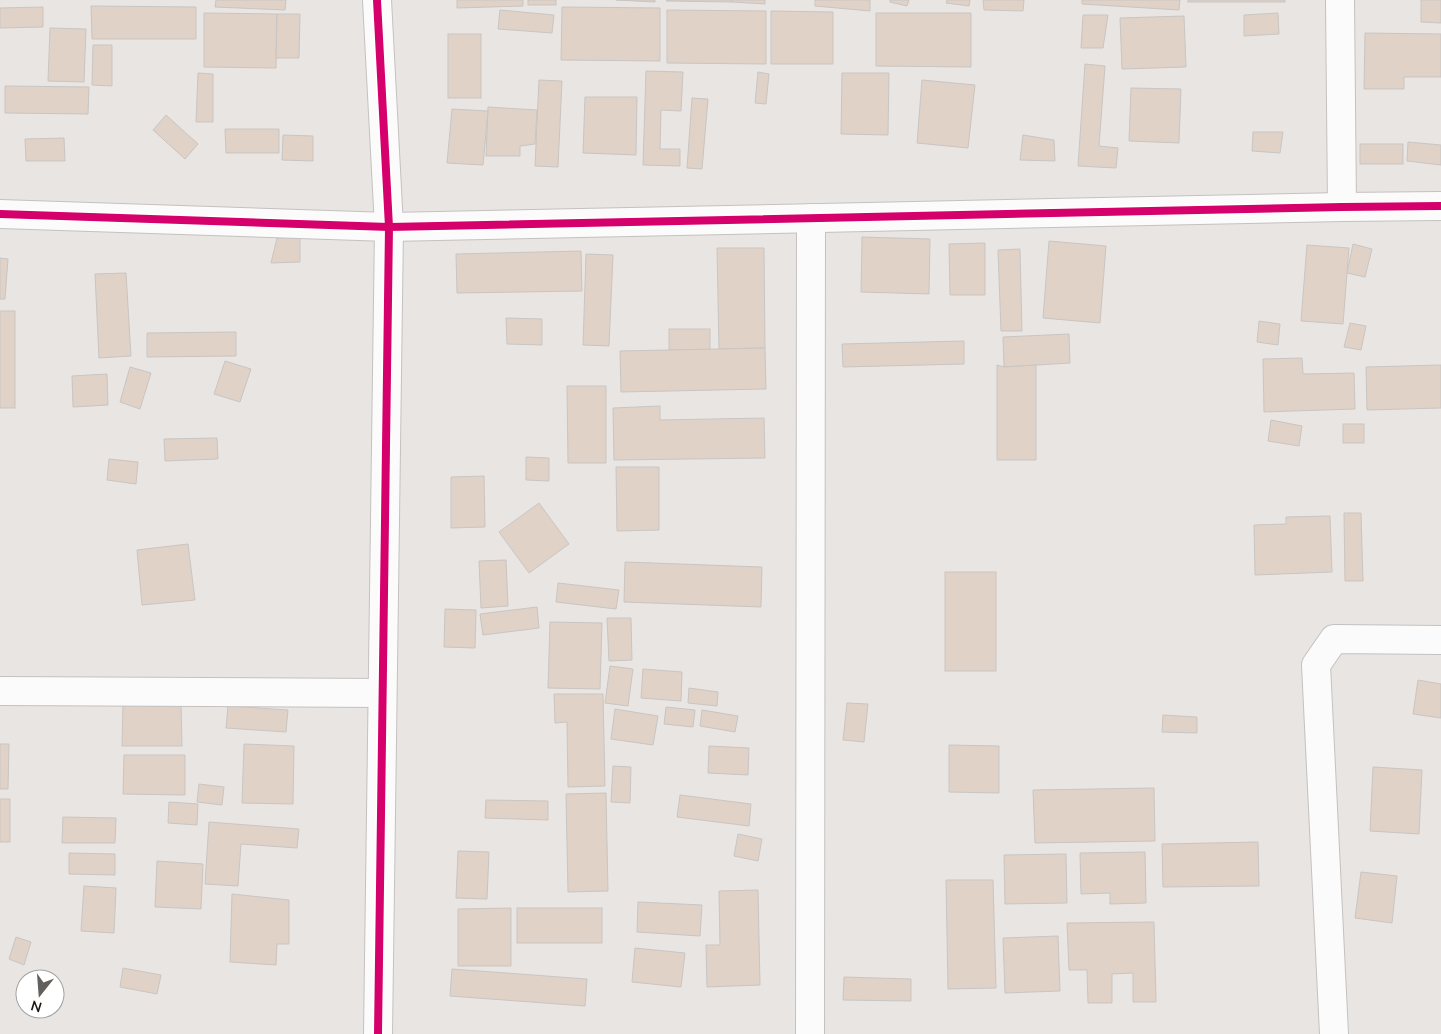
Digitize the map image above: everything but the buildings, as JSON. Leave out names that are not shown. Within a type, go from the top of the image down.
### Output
[{"type":"street","points":[[378,0],[388,227],[378,1034]]},
{"type":"street","points":[[1340,0],[1342,207]]},
{"type":"street","points":[[0,214],[388,227],[1441,206]]},
{"type":"street","points":[[810,1034],[811,218]]},
{"type":"street","points":[[1334,1034],[1316,665],[1334,639],[1441,640]]},
{"type":"street","points":[[0,691],[382,693]]},
{"type":"cycle path","points":[[377,0],[389,227],[378,1034]]},
{"type":"cycle path","points":[[0,214],[389,227],[1441,206]]}]
